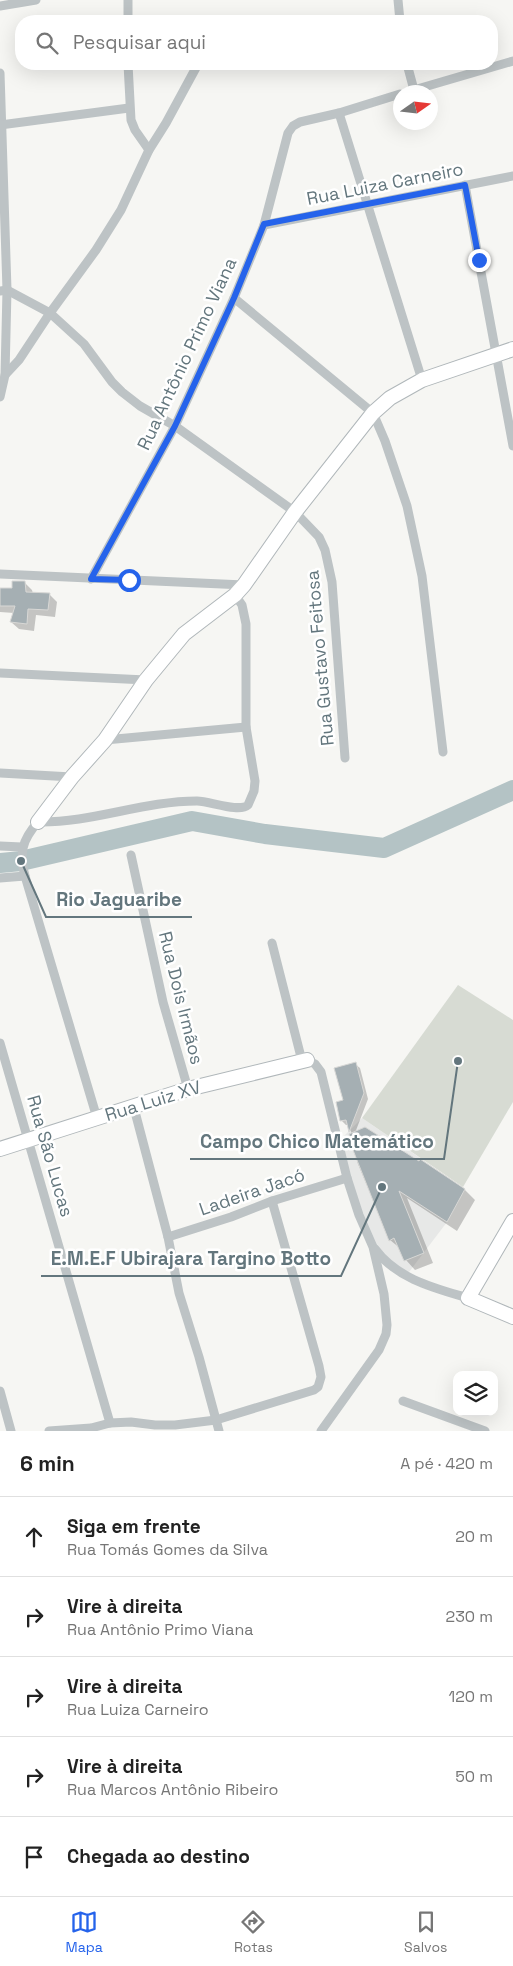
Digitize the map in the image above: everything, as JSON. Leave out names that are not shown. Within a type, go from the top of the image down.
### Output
[{"type":"street","points":[[0,6],[36,0]]},
{"type":"street","points":[[128,0],[128,15]]},
{"type":"street","points":[[398,0],[399,15]]},
{"type":"street","points":[[498,65],[513,61]]},
{"type":"street","points":[[128,70],[130,120],[149,150]]},
{"type":"street","points":[[5,375],[19,360],[50,313],[96,250],[121,210],[149,150],[195,70]]},
{"type":"street","points":[[408,70],[409,85]]},
{"type":"street","points":[[431,85],[482,70]]},
{"type":"street","points":[[0,73],[4,290],[7,308],[5,375],[0,398]]},
{"type":"street","points":[[393,96],[338,113],[422,380]]},
{"type":"street","points":[[1,125],[129,108]]},
{"type":"street","name":"Rua Antônio Primo Viana","points":[[91,579],[175,426],[234,298],[264,224],[288,134],[293,126],[300,122],[338,113]]},
{"type":"street","name":"Rua Luiza Carneiro","points":[[264,224],[366,206],[513,176]]},
{"type":"street","points":[[465,185],[513,446]]},
{"type":"street","name":"Rua Gustavo Feitosa","points":[[4,290],[50,313],[84,344],[112,382],[122,392],[140,406],[175,426],[295,512],[319,537],[332,582],[345,758]]},
{"type":"street","points":[[234,298],[373,412],[407,506],[422,576],[443,752]]},
{"type":"street","points":[[0,320],[7,308]]},
{"type":"street","points":[[97,1118],[24,873],[22,850],[32,828],[72,777],[105,740],[146,680],[184,634],[239,590],[295,512],[373,412],[390,398],[422,380],[513,349]]},
{"type":"street","points":[[0,574],[239,590]]},
{"type":"street","points":[[38,822],[66,822],[176,801],[202,801],[241,809],[245,808],[251,801],[255,781],[246,727],[246,624],[239,590]]},
{"type":"street","points":[[0,673],[146,680]]},
{"type":"street","points":[[105,740],[246,727]]},
{"type":"street","points":[[0,773],[72,777]]},
{"type":"street","points":[[0,846],[22,850]]},
{"type":"street","name":"Rua Dois Irmãos","points":[[131,855],[163,1002],[188,1089]]},
{"type":"street","points":[[0,878],[24,873]]},
{"type":"street","points":[[272,943],[304,1061],[315,1064],[321,1072],[347,1178],[373,1247],[387,1314],[386,1334],[383,1343],[321,1431]]},
{"type":"street","name":"Rua São Lucas","points":[[0,1042],[110,1423]]},
{"type":"street","name":"Rua Luiz XV","points":[[0,1149],[134,1108],[188,1089],[304,1061]]},
{"type":"street","points":[[134,1108],[168,1237],[179,1293],[219,1431]]},
{"type":"street","name":"Ladeira Jacó","points":[[168,1237],[231,1217],[272,1201],[347,1178]]},
{"type":"street","points":[[49,1431],[91,1428],[110,1423],[131,1422],[175,1425],[216,1420],[314,1390],[320,1383],[319,1366],[272,1201]]},
{"type":"street","points":[[468,1298],[513,1221]]},
{"type":"street","points":[[373,1247],[382,1259],[401,1274],[468,1298],[513,1317]]},
{"type":"street","points":[[0,1391],[11,1431]]},
{"type":"street","points":[[403,1401],[485,1431]]},
{"type":"shaded area","points":[[458,985],[513,1020],[513,1102],[463,1187],[362,1118]]},
{"type":"shaded area","points":[[362,1118],[465,1189],[447,1222],[406,1276],[370,1245],[337,1143]]},
{"type":"building","points":[[12,581],[25,581],[26,592],[50,593],[48,610],[28,609],[27,624],[10,622],[15,606],[0,606],[0,588],[12,588]]},
{"type":"building","points":[[356,1062],[364,1093],[349,1132],[346,1120],[340,1121],[336,1102],[343,1100],[334,1068]]},
{"type":"building","points":[[365,1127],[419,1161],[420,1159],[465,1189],[447,1222],[399,1191],[424,1253],[404,1261],[394,1238],[389,1241],[353,1150],[349,1134]]},
{"type":"waterway","points":[[0,863],[21,861],[192,821],[265,834],[384,848],[513,790]]},
{"type":"place","name":"Rio Jaguaribe","points":[[21,861]]},
{"type":"place","name":"Campo Chico Matemático","points":[[458,1061]]},
{"type":"place","name":"E.M.E.F Ubirajara Targino Botto","points":[[382,1187]]},
{"type":"route","points":[[129,580],[91,579],[175,426],[234,298],[264,224],[366,206],[465,185],[479,260]]}]
